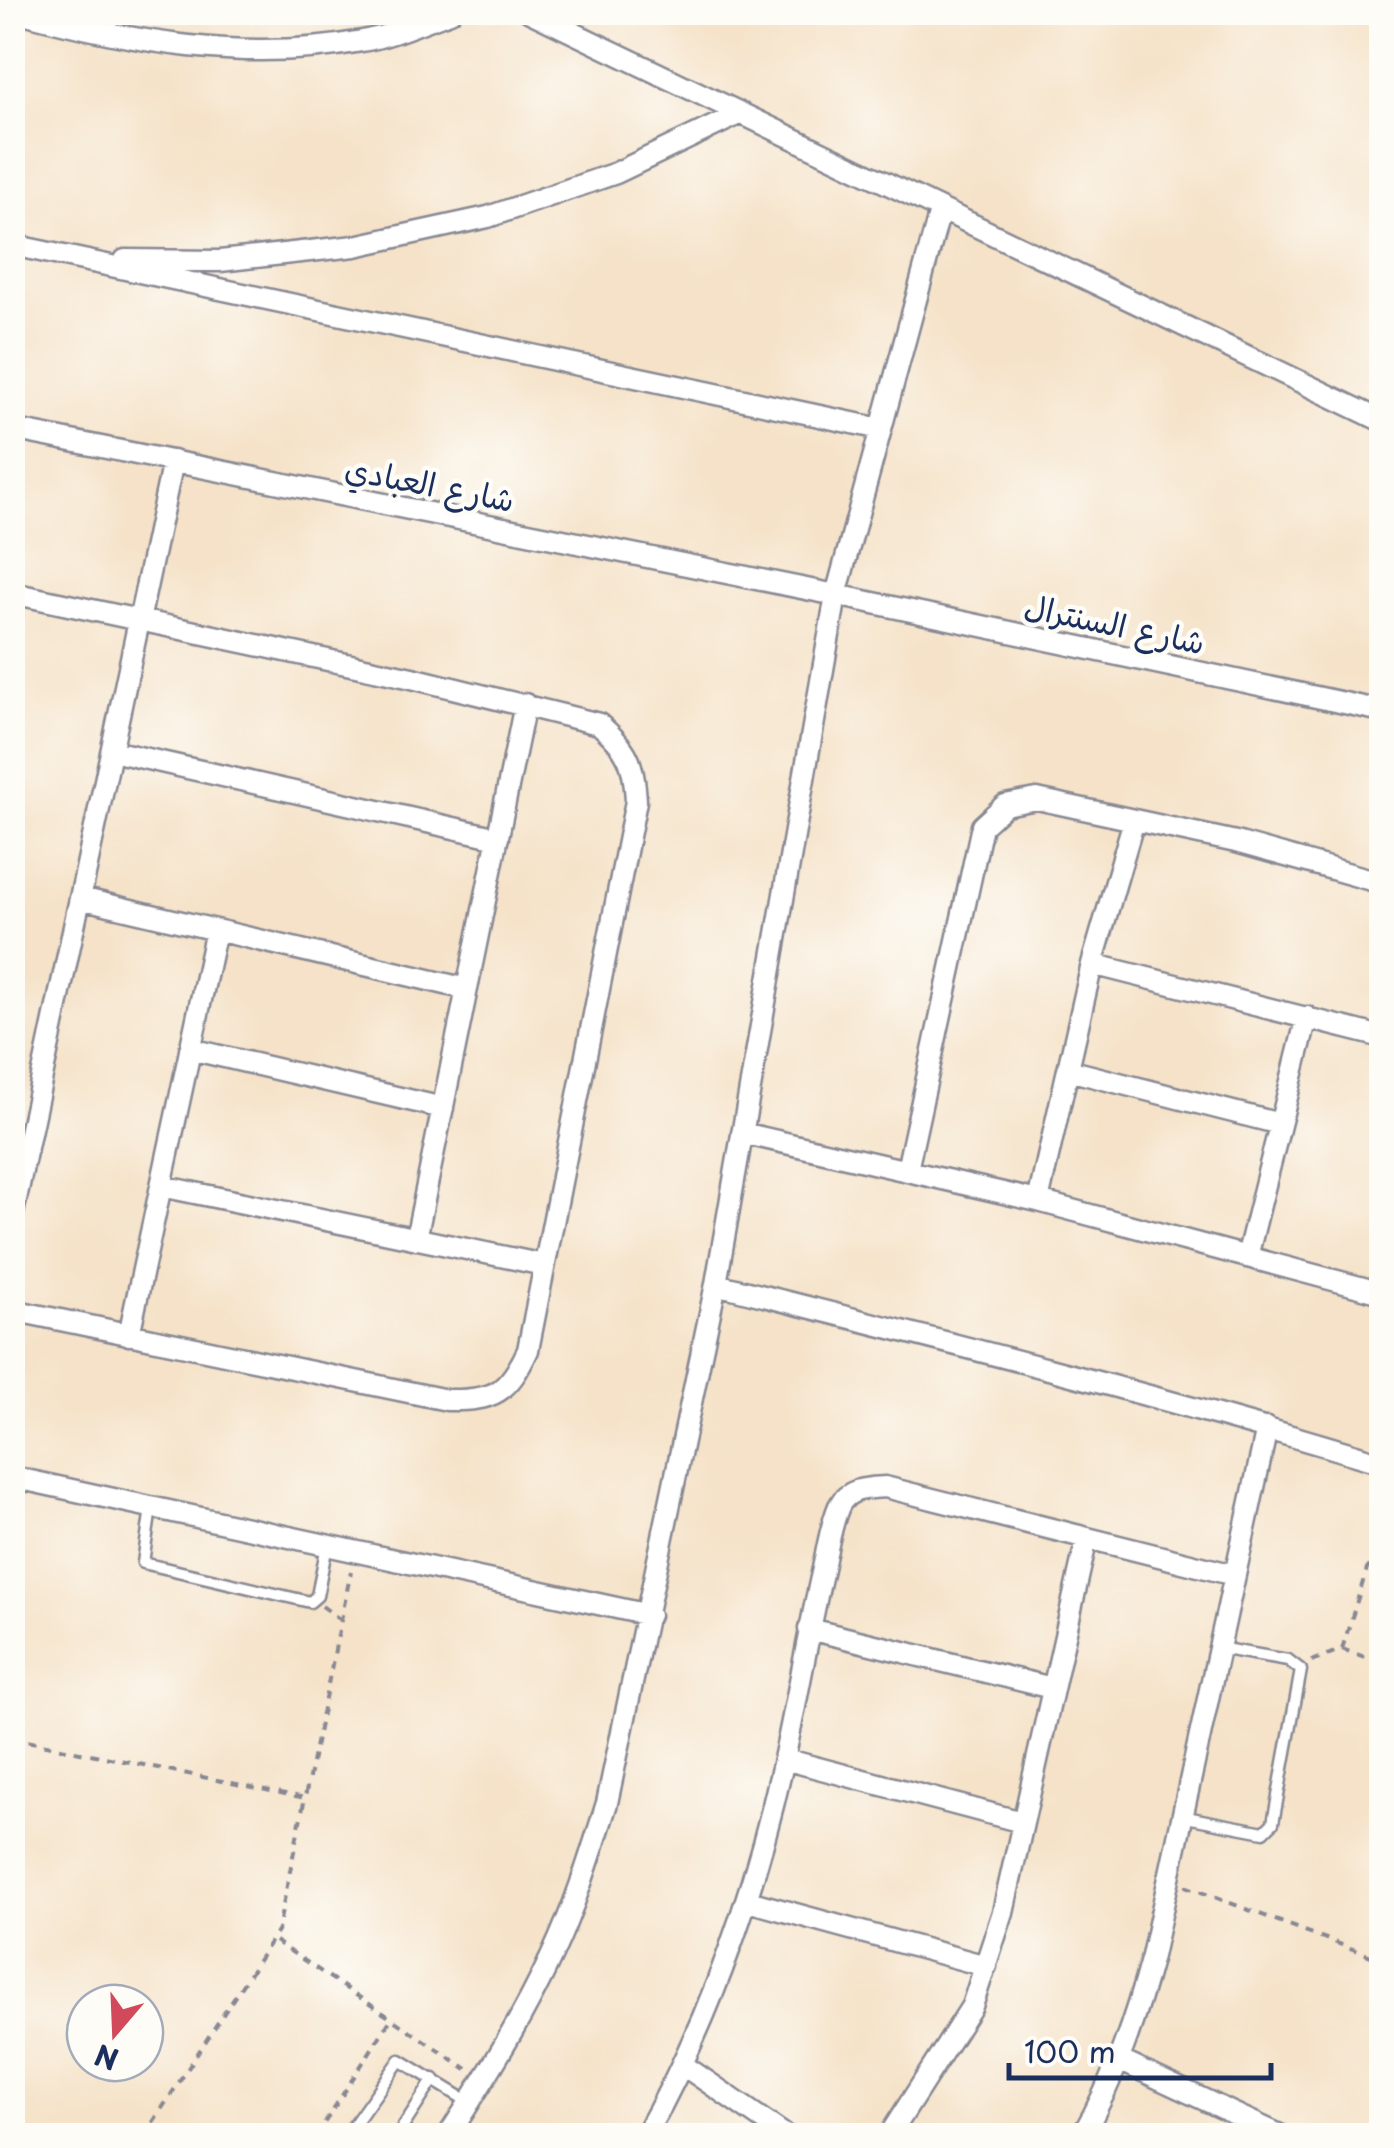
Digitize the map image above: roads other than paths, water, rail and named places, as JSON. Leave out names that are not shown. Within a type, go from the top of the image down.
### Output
[{"type":"street","points":[[19,12],[99,33],[182,46],[264,52],[364,41],[450,12]]},
{"type":"street","points":[[364,41],[386,12]]},
{"type":"street","points":[[530,12],[1382,421]]},
{"type":"street","points":[[83,260],[220,261],[355,246],[488,217],[616,172],[739,114]]},
{"type":"street","points":[[448,2136],[517,2025],[553,1953],[583,1879],[607,1803],[716,1284],[836,596],[940,211]]},
{"type":"street","points":[[12,245],[882,428]]},
{"type":"street","name":"شارع العبادي","points":[[12,429],[836,596]]},
{"type":"street","points":[[12,1218],[19,1158],[80,898],[173,461]]},
{"type":"street","points":[[12,593],[525,704],[599,724],[622,744],[635,770],[636,801],[528,1350],[517,1374],[500,1393],[476,1400],[448,1400],[12,1310]]},
{"type":"street","name":"شارع السنترال","points":[[836,596],[1382,711]]},
{"type":"street","points":[[416,1239],[525,704]]},
{"type":"street","points":[[112,752],[498,838]]},
{"type":"street","points":[[907,1170],[982,826],[1005,804],[1037,799],[1236,842],[1382,883]]},
{"type":"street","points":[[1038,1200],[1092,964],[1134,820]]},
{"type":"street","points":[[80,898],[468,989]]},
{"type":"street","points":[[129,1334],[216,930]]},
{"type":"street","points":[[1092,964],[1382,1037]]},
{"type":"street","points":[[1247,1258],[1307,1017]]},
{"type":"street","points":[[190,1049],[443,1108]]},
{"type":"street","points":[[1068,1070],[1280,1124]]},
{"type":"street","points":[[742,1133],[1038,1200],[1382,1293]]},
{"type":"street","points":[[161,1186],[544,1265]]},
{"type":"street","points":[[716,1284],[986,1352],[1382,1462]]},
{"type":"street","points":[[1082,2136],[1103,2099],[1131,2032],[1152,1956],[1267,1428]]},
{"type":"street","points":[[12,1477],[649,1616]]},
{"type":"street","points":[[645,2136],[683,2065],[748,1901],[841,1502],[861,1488],[885,1488],[1234,1575]]},
{"type":"street","points":[[889,2136],[972,2006],[986,1966],[1003,1912],[1087,1538]]},
{"type":"street","points":[[809,1629],[1052,1688]]},
{"type":"street","points":[[784,1759],[1022,1822]]},
{"type":"street","points":[[748,1901],[986,1966]]},
{"type":"street","points":[[1119,2060],[1274,2134]]},
{"type":"street","points":[[683,2065],[786,2136]]},
{"type":"lane","points":[[151,1507],[143,1564],[314,1600],[327,1546]]},
{"type":"lane","points":[[1181,1816],[1264,1832],[1270,1829],[1300,1670],[1288,1660],[1218,1648]]},
{"type":"lane","points":[[346,2136],[400,2060],[470,2102]]},
{"type":"lane","points":[[397,2136],[434,2079]]}]
